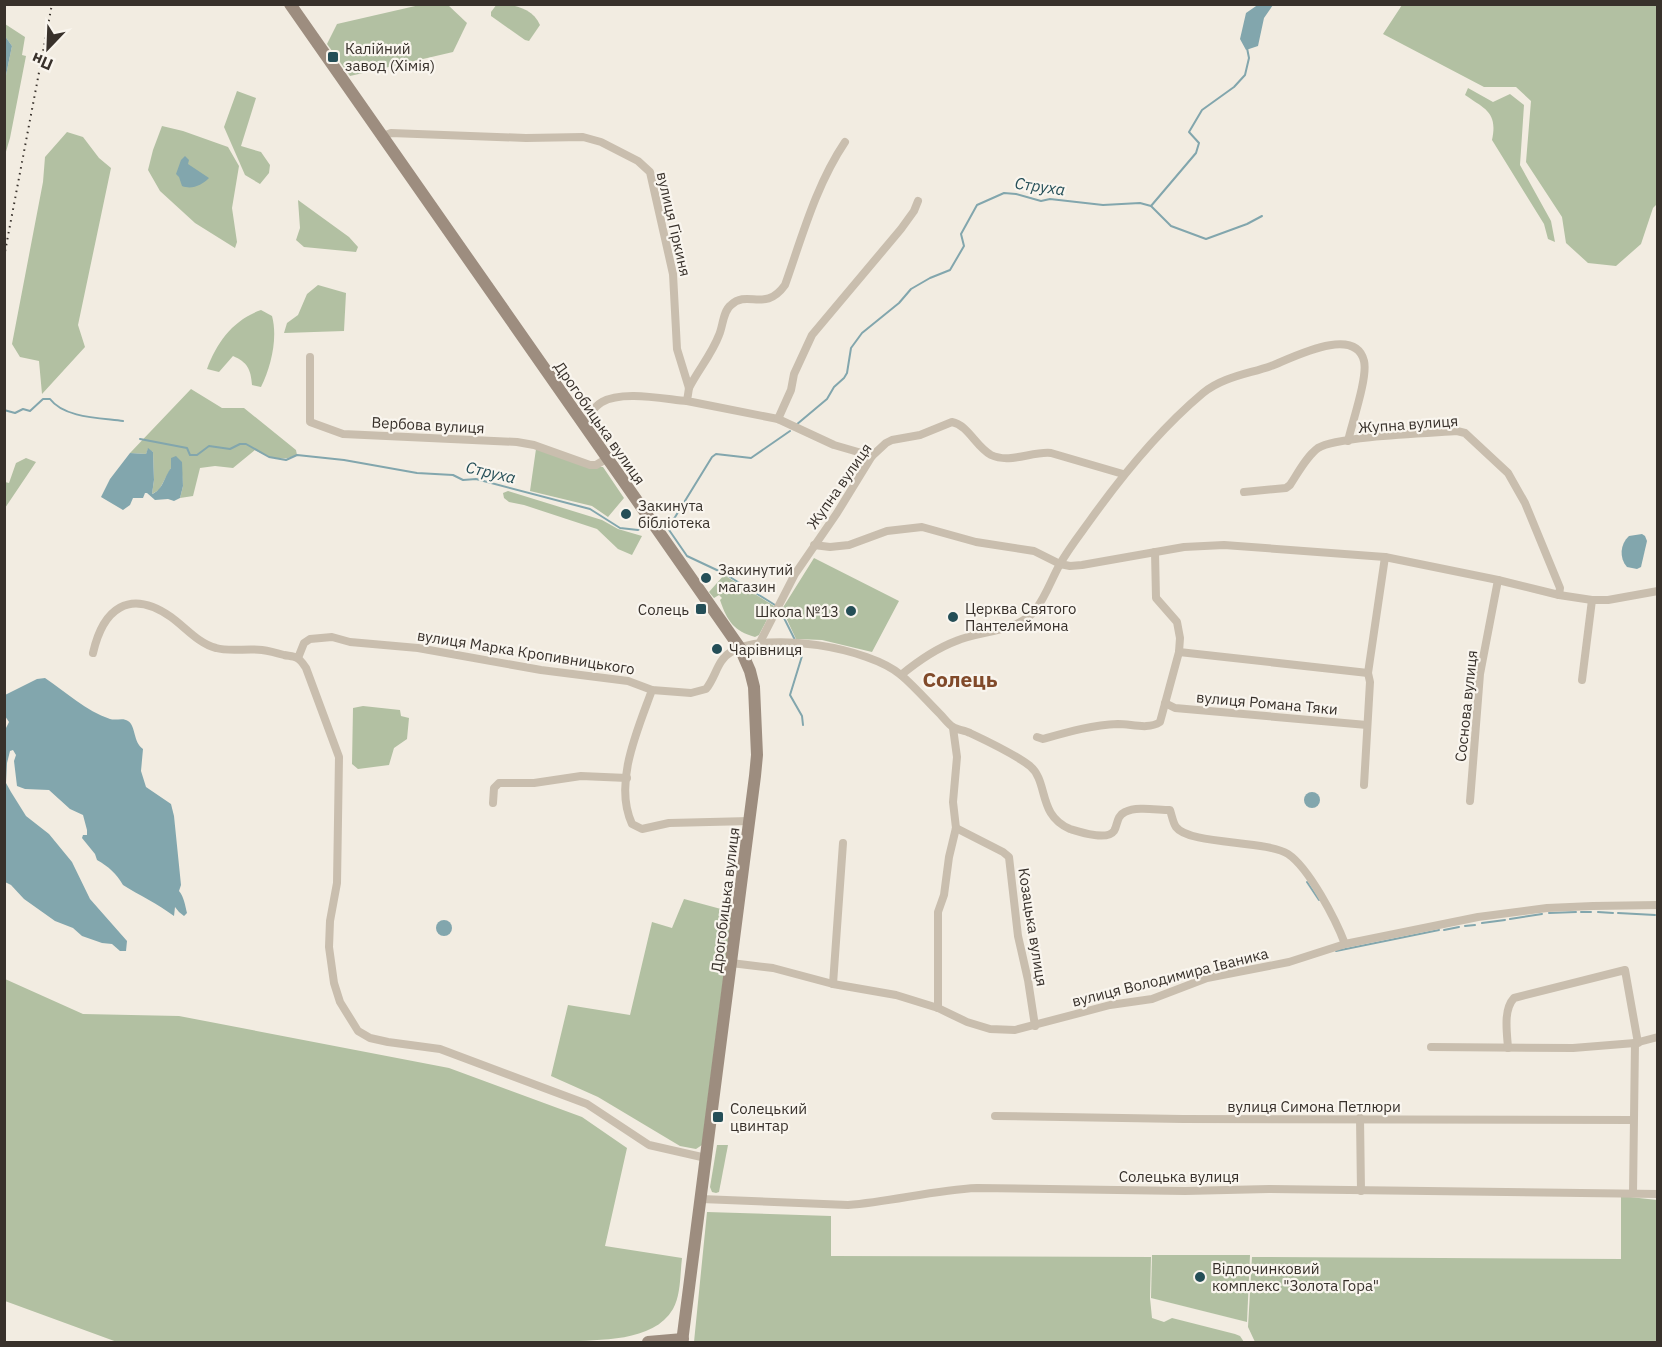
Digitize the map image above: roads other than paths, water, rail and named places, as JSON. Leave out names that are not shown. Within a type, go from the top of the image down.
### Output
[{"type":"street","name":"Дрогобицька вулиця","points":[[291,7],[740,648],[750,671],[757,712],[757,755],[683,1341]]},
{"type":"street","name":"вулиця Гіркиня","points":[[381,137],[390,133],[526,138],[583,137],[601,142],[646,166],[650,172],[673,274],[677,349],[689,388],[687,401]]},
{"type":"street","points":[[689,388],[700,366],[716,344],[729,307],[734,302],[744,299],[772,298],[779,294],[785,285],[814,204],[845,142]]},
{"type":"street","points":[[778,419],[812,335],[901,229],[918,201]]},
{"type":"street","name":"Жупна вулиця","points":[[901,675],[928,654],[954,641],[973,634],[1017,624],[1036,609],[1060,564],[1123,474],[1206,390],[1230,378],[1270,366],[1316,348],[1331,345],[1349,346],[1359,351],[1364,360],[1365,372],[1348,441]]},
{"type":"street","name":"Вербова вулиця","points":[[310,357],[310,422],[343,434],[517,442],[534,445],[590,465],[596,465],[606,459]]},
{"type":"street","points":[[582,423],[600,403],[607,400],[646,396],[687,401],[778,419],[826,441],[872,456]]},
{"type":"street","name":"Жупна вулиця","points":[[759,644],[795,574],[837,513],[872,456],[892,440],[920,435],[952,422],[960,426],[983,450],[1000,458],[1010,459],[1040,452],[1052,453],[1123,474]]},
{"type":"street","name":"Жупна вулиця","points":[[1244,492],[1286,488],[1311,454],[1321,447],[1348,441],[1445,432],[1465,433],[1508,473],[1525,503],[1559,591]]},
{"type":"street","points":[[814,545],[830,547],[849,545],[887,531],[922,527],[976,542],[1034,550],[1060,564],[1071,566],[1184,547],[1224,545],[1385,556],[1559,591],[1592,600],[1608,600],[1658,591]]},
{"type":"street","points":[[1037,737],[1043,739],[1091,726],[1120,724],[1154,726],[1160,722],[1179,652],[1180,630],[1177,622],[1156,598],[1155,552]]},
{"type":"street","points":[[1364,784],[1370,682],[1368,673],[1385,556]]},
{"type":"street","name":"Соснова вулиця","points":[[1470,801],[1480,674],[1498,580]]},
{"type":"street","points":[[1582,680],[1592,600]]},
{"type":"street","points":[[93,653],[98,633],[107,619],[115,610],[126,604],[134,603],[152,607],[169,615],[208,645],[219,649],[262,650],[298,658],[306,668],[339,757],[337,883],[330,921],[330,947],[334,983],[340,1002],[358,1031],[370,1038],[388,1042],[440,1049],[587,1104],[649,1145],[706,1158]]},
{"type":"street","name":"вулиця Марка Кропивницького","points":[[298,658],[304,643],[310,639],[332,637],[350,642],[418,648],[541,670],[628,681],[652,690],[690,693],[706,689],[718,665],[728,654],[740,648]]},
{"type":"street","points":[[740,648],[759,644],[797,643],[855,652],[874,658],[901,675],[953,728],[968,732],[1032,768],[1052,816],[1068,828],[1097,836],[1108,835],[1114,831],[1118,819],[1126,812],[1170,810],[1174,824],[1182,832],[1206,839],[1283,851],[1305,871],[1335,921],[1345,944]]},
{"type":"street","points":[[1179,652],[1368,673]]},
{"type":"street","points":[[652,690],[632,747],[627,778],[629,818],[636,828],[642,829],[669,823],[750,821]]},
{"type":"street","name":"вулиця Романа Тяки","points":[[1165,703],[1175,708],[1367,725]]},
{"type":"street","points":[[938,1008],[938,912],[944,895],[956,828],[952,802],[957,757],[953,728]]},
{"type":"street","points":[[493,803],[494,788],[499,783],[534,783],[581,776],[627,778]]},
{"type":"street","name":"Козацька вулиця","points":[[956,828],[1004,852],[1008,857],[1018,936],[1035,1026]]},
{"type":"street","points":[[833,984],[843,843]]},
{"type":"street","name":"вулиця Володимира Іваника","points":[[731,963],[773,968],[833,984],[896,995],[938,1008],[967,1022],[990,1029],[1015,1030],[1110,1005],[1152,999],[1207,978],[1288,962],[1345,944],[1506,912],[1593,906],[1658,905]]},
{"type":"street","points":[[1508,1048],[1507,1017],[1510,1002],[1514,998],[1625,970],[1636,1043],[1633,1193]]},
{"type":"street","points":[[1431,1047],[1573,1048],[1636,1043],[1658,1037]]},
{"type":"street","name":"вулиця Симона Петлюри","points":[[996,1116],[1183,1119],[1633,1120]]},
{"type":"street","points":[[1360,1118],[1361,1191]]},
{"type":"street","name":"Солецька вулиця","points":[[701,1199],[827,1206],[871,1203],[924,1193],[977,1188],[1658,1194]]},
{"type":"street","points":[[648,1342],[683,1341]]},
{"type":"water","points":[[1259,4],[1273,5],[1264,18],[1258,46],[1246,50],[1240,39],[1246,13]]},
{"type":"water","points":[[5,36],[12,46],[5,80]]},
{"type":"water","points":[[185,156],[189,160],[188,164],[209,178],[197,186],[182,186],[176,174]]},
{"type":"water","points":[[148,448],[153,452],[152,494],[161,486],[171,468],[171,458],[176,456],[182,462],[183,486],[180,498],[174,501],[155,500],[145,493],[143,498],[133,498],[130,505],[123,510],[101,497],[110,479],[130,453],[146,454]]},
{"type":"water","points":[[1642,534],[1647,541],[1641,567],[1637,569],[1627,567],[1622,555],[1622,547],[1629,536]]},
{"type":"water","points":[[45,678],[93,711],[110,719],[124,719],[131,723],[143,749],[141,771],[146,787],[171,804],[181,885],[179,891],[187,913],[184,916],[175,907],[174,916],[123,885],[112,871],[97,860],[82,838],[83,835],[87,835],[83,815],[70,809],[49,790],[25,789],[17,786],[14,761],[16,755],[13,750],[10,751],[6,783],[11,792],[26,816],[49,834],[72,862],[90,899],[127,941],[126,951],[120,951],[112,944],[82,936],[73,928],[55,921],[5,882],[4,732],[9,722],[5,716],[5,695],[37,679]]},
{"type":"water","points":[[1309,792],[1315,792],[1320,800],[1318,806],[1309,808],[1304,803],[1304,797]]},
{"type":"water","points":[[444,920],[452,928],[444,936],[436,928]]},
{"type":"waterway","name":"Струха","points":[[1151,206],[1196,153],[1199,143],[1189,132],[1202,110],[1234,87],[1245,75],[1249,58],[1247,48]]},
{"type":"waterway","name":"Струха","points":[[796,425],[827,399],[834,387],[844,378],[851,348],[862,333],[899,303],[911,289],[950,270],[964,246],[961,234],[977,205],[1004,193],[1041,201],[1050,199],[1103,205],[1140,203],[1151,206]]},
{"type":"waterway","points":[[1151,206],[1171,226],[1206,239],[1262,216]]},
{"type":"waterway","name":"Струха","points":[[4,410],[15,413],[23,409],[30,411],[43,399],[50,399],[73,414],[123,421]]},
{"type":"waterway","name":"Струха","points":[[656,518],[667,527],[672,522],[716,454],[751,458],[790,431]]},
{"type":"waterway","name":"Струха","points":[[140,439],[187,448],[190,455],[197,455],[209,446],[230,449],[246,444],[269,457],[286,460],[297,455],[344,460],[417,473],[453,475],[463,480],[476,479],[590,509],[620,528],[638,530],[647,524]]},
{"type":"waterway","points":[[667,527],[687,556],[721,572]]},
{"type":"waterway","points":[[725,574],[775,605]]},
{"type":"waterway","points":[[780,610],[795,640]]},
{"type":"waterway","points":[[799,647],[802,656],[790,695],[802,716],[803,725]]},
{"type":"waterway","points":[[1307,882],[1319,900]]},
{"type":"waterway","points":[[1549,913],[1576,912]]},
{"type":"waterway","points":[[1581,912],[1591,912]]},
{"type":"waterway","points":[[1598,912],[1613,913]]},
{"type":"waterway","points":[[1618,913],[1655,915]]},
{"type":"waterway","points":[[1510,919],[1542,914]]},
{"type":"waterway","points":[[1482,923],[1505,920]]},
{"type":"waterway","points":[[1465,926],[1475,925]]},
{"type":"waterway","points":[[1444,930],[1459,927]]},
{"type":"waterway","points":[[1336,951],[1439,930]]},
{"type":"railway","points":[[4,257],[52,4]]},
{"type":"place","name":"Калійний завод (Хімія)","points":[[333,57]]},
{"type":"place","name":"Закинута бібліотека","points":[[626,514]]},
{"type":"place","name":"Закинутий магазин","points":[[706,578]]},
{"type":"place","name":"Солець","points":[[701,609]]},
{"type":"place","name":"Школа №13","points":[[851,611]]},
{"type":"place","name":"Церква Святого Пантелеймона","points":[[953,617]]},
{"type":"place","name":"Чарівниця","points":[[717,649]]},
{"type":"place","name":"Солецький цвинтар","points":[[718,1117]]},
{"type":"place","name":"Відпочинковий комплекс \"Золота Гора\"","points":[[1200,1277]]},
{"type":"district","name":"Солець","points":[[960,679]]}]
